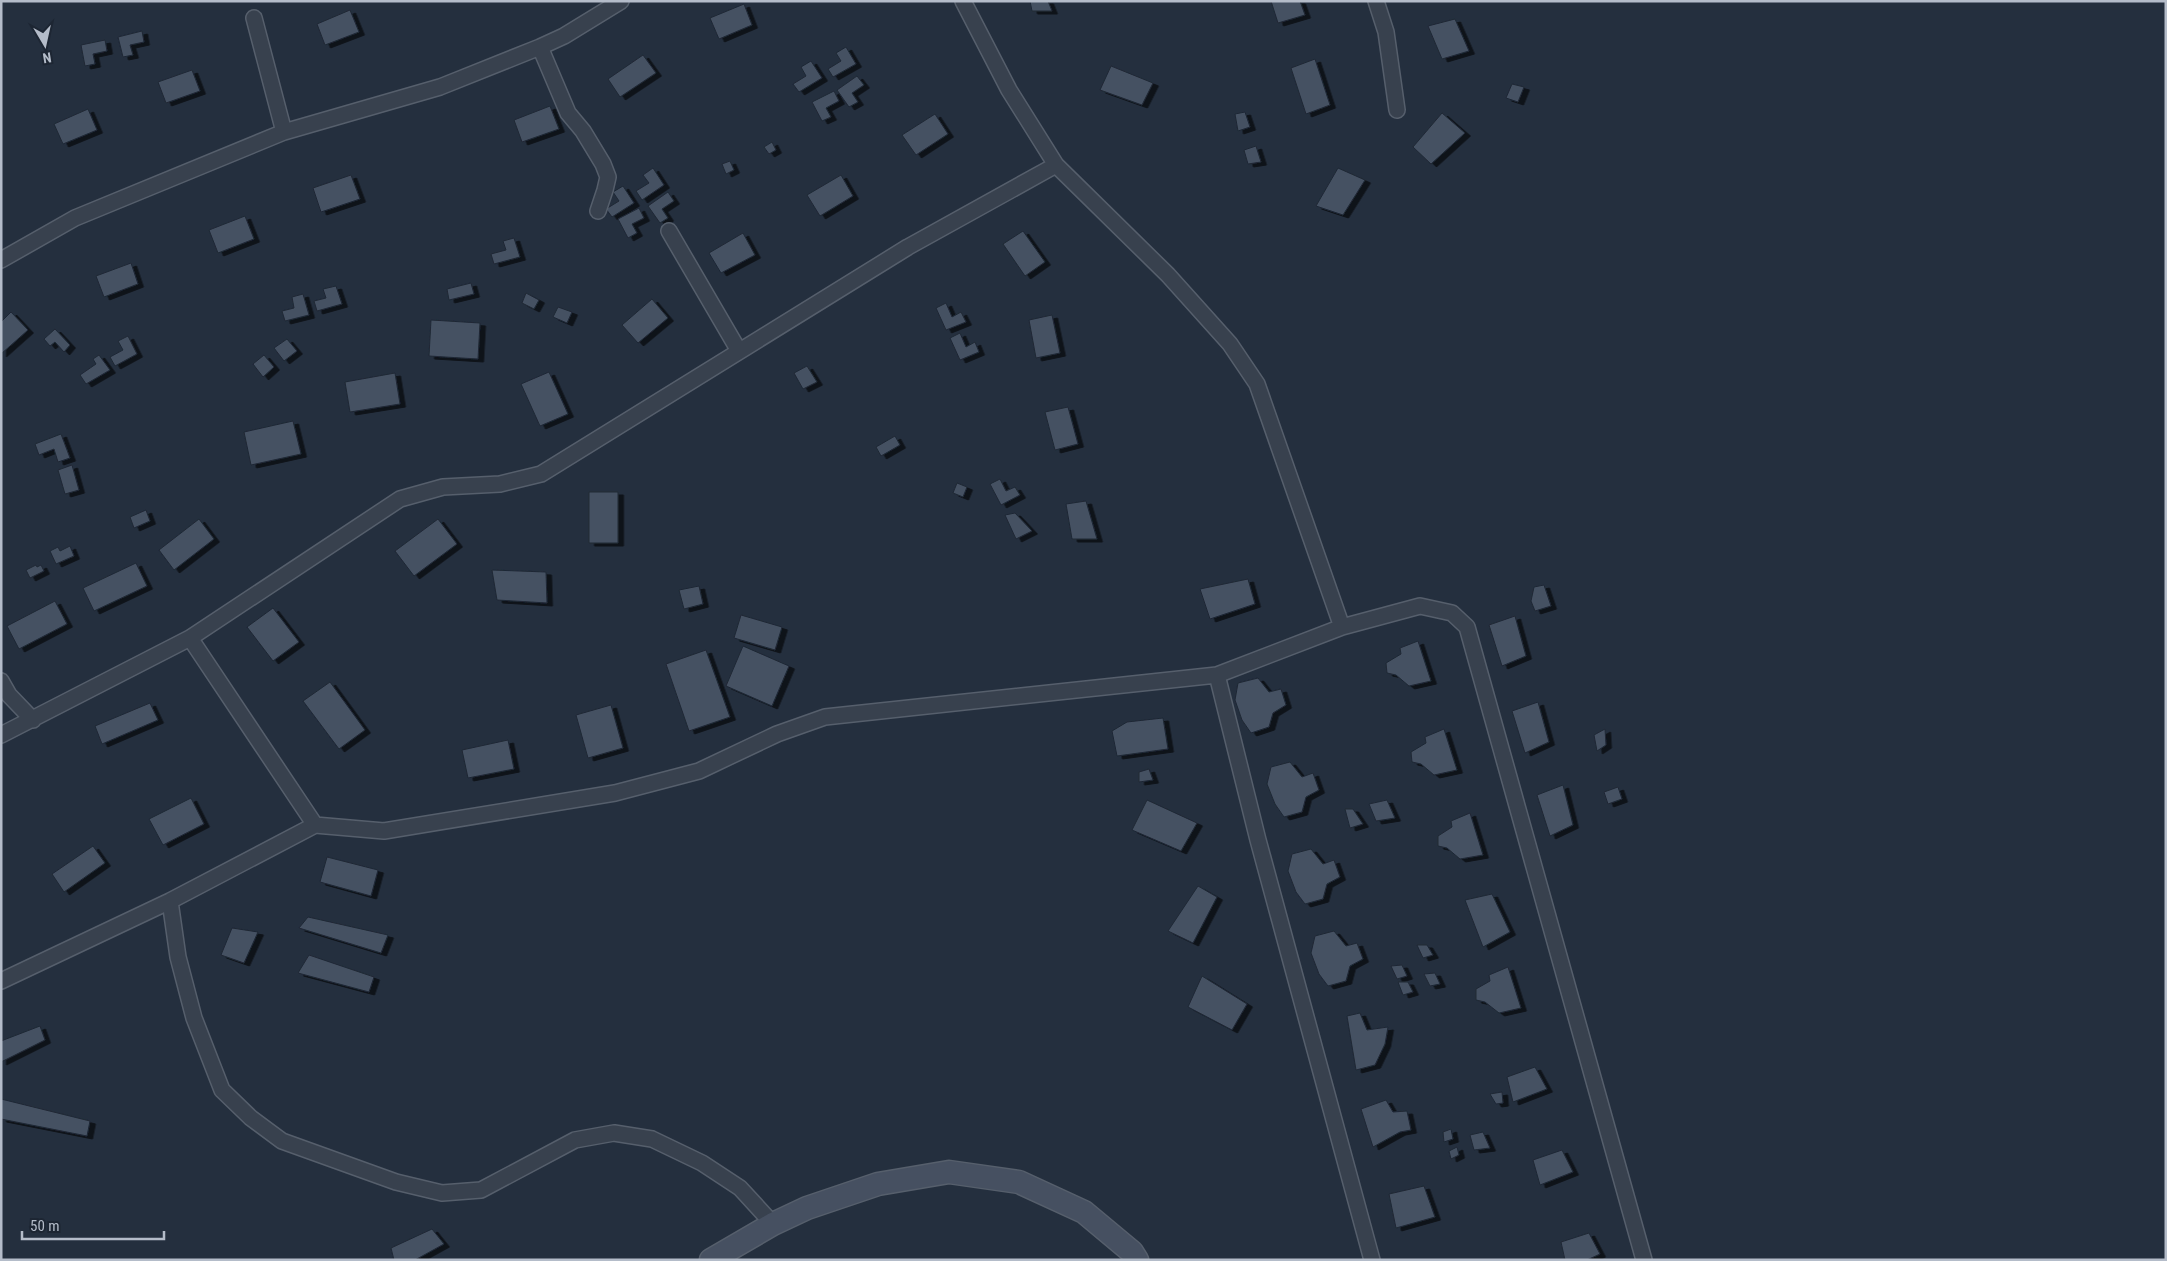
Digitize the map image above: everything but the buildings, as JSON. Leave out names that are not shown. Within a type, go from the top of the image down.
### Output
[{"type":"street","points":[[1,260],[75,218],[284,132],[440,87],[540,47],[564,36],[621,1]]},
{"type":"street","points":[[963,1],[1009,90],[1056,164],[1168,275],[1230,344],[1257,384],[1342,627]]},
{"type":"street","points":[[1376,1],[1386,32],[1397,110]]},
{"type":"street","points":[[254,18],[284,132]]},
{"type":"street","points":[[540,47],[568,113],[583,131],[603,164],[608,177],[606,190],[598,211]]},
{"type":"street","points":[[1,736],[190,638],[400,499],[443,487],[500,484],[541,474],[908,247],[1056,164]]},
{"type":"street","points":[[669,231],[740,352]]},
{"type":"street","points":[[1,980],[170,901],[315,825],[384,831],[615,792],[699,771],[777,734],[825,717],[1217,675],[1342,627],[1420,606],[1452,612],[1467,627],[1644,1260]]},
{"type":"street","points":[[190,638],[315,825]]},
{"type":"street","points":[[1217,675],[1261,849],[1372,1260]]},
{"type":"street","points":[[1,681],[9,695],[33,720]]},
{"type":"street","points":[[170,901],[178,957],[194,1018],[222,1090],[251,1118],[282,1142],[396,1182],[442,1193],[480,1190],[575,1140],[614,1133],[624,1134],[652,1139],[702,1164],[740,1188],[773,1224]]},
{"type":"street","points":[[711,1260],[773,1224],[807,1208],[878,1184],[949,1172],[1019,1182],[1084,1212],[1132,1252],[1137,1260]]}]
